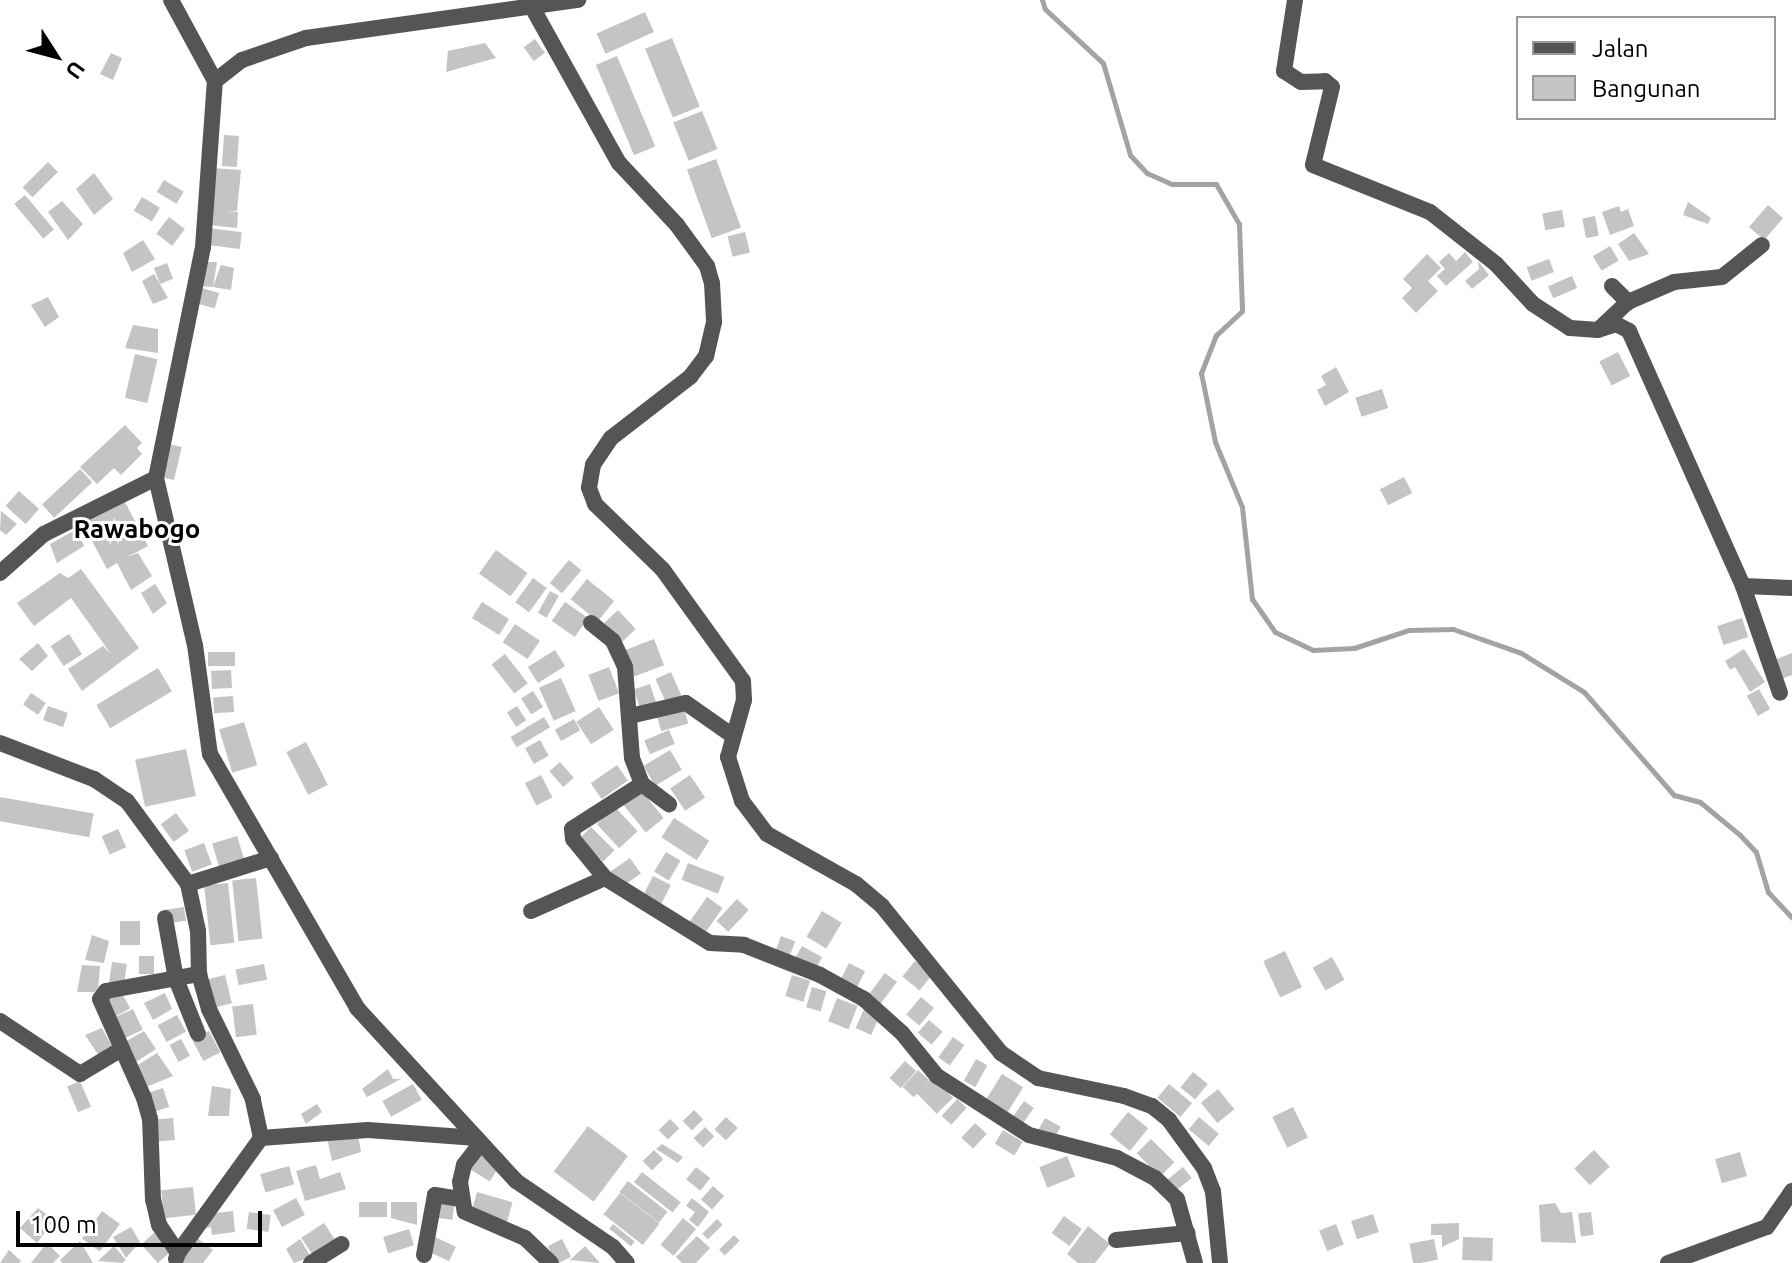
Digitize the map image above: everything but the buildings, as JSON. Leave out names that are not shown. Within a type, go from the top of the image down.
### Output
[{"type":"street","points":[[171,0],[215,81],[203,247],[156,478],[195,645],[204,735],[222,777],[357,1008],[516,1181],[613,1247],[627,1263]]},
{"type":"street","points":[[215,81],[242,60],[306,38],[578,0]]},
{"type":"street","points":[[1295,0],[1283,69],[1301,82],[1328,82],[1332,90],[1313,165],[1430,212],[1496,264],[1547,314],[1570,328],[1598,330],[1621,325],[1633,336],[1644,372],[1676,427],[1743,586],[1780,693]]},
{"type":"street","points":[[532,7],[619,163],[677,225],[707,266],[712,283],[714,322],[706,356],[690,377],[611,438],[593,465],[589,488],[595,504],[663,570],[737,669],[745,692],[733,736],[730,773],[753,819],[780,844],[856,884],[882,906],[1001,1053],[1038,1078],[1124,1096],[1152,1106],[1169,1120],[1204,1168],[1213,1191],[1220,1263]]},
{"type":"street","points":[[1598,330],[1628,302],[1674,282],[1722,277],[1762,245]]},
{"type":"street","points":[[1612,286],[1628,302]]},
{"type":"street","points":[[0,573],[44,534],[156,478]]},
{"type":"street","points":[[1743,586],[1792,588]]},
{"type":"street","points":[[591,623],[613,641],[622,659],[632,758],[642,784],[669,804]]},
{"type":"street","points":[[630,716],[686,703],[733,736]]},
{"type":"street","points":[[0,743],[94,779],[127,801],[188,884],[198,931],[199,974],[209,1009],[253,1099],[261,1138],[176,1258],[159,1225],[150,1178],[150,1119],[120,1050],[101,995],[199,974]]},
{"type":"street","points":[[642,784],[572,829],[573,839],[605,878],[710,943],[744,945],[820,975],[864,999],[902,1033],[937,1076],[991,1114],[1029,1135],[1117,1158],[1155,1178],[1177,1199],[1195,1263]]},
{"type":"street","points":[[188,884],[271,858]]},
{"type":"street","points":[[531,911],[605,878]]},
{"type":"street","points":[[165,918],[176,979],[198,1034]]},
{"type":"street","points":[[0,1021],[80,1074],[120,1050]]},
{"type":"street","points":[[261,1138],[368,1130],[479,1140]]},
{"type":"street","points":[[479,1140],[464,1165],[460,1199],[467,1214],[525,1238],[551,1263]]},
{"type":"street","points":[[1668,1263],[1767,1227],[1792,1191]]},
{"type":"street","points":[[424,1255],[435,1195],[460,1199]]},
{"type":"street","points":[[1116,1240],[1188,1233]]},
{"type":"street","points":[[311,1263],[342,1244]]},
{"type":"waterway","points":[[1042,0],[1045,9],[1103,63],[1130,155],[1147,173],[1172,184],[1216,184],[1239,224],[1242,311],[1216,335],[1201,373],[1215,442],[1242,507],[1252,599],[1275,632],[1313,650],[1354,648],[1409,630],[1453,629],[1521,653],[1584,692],[1674,795],[1700,802],[1740,835],[1756,852],[1768,892],[1792,918]]},
{"type":"district","name":"Rawabogo","points":[[137,529]]}]
